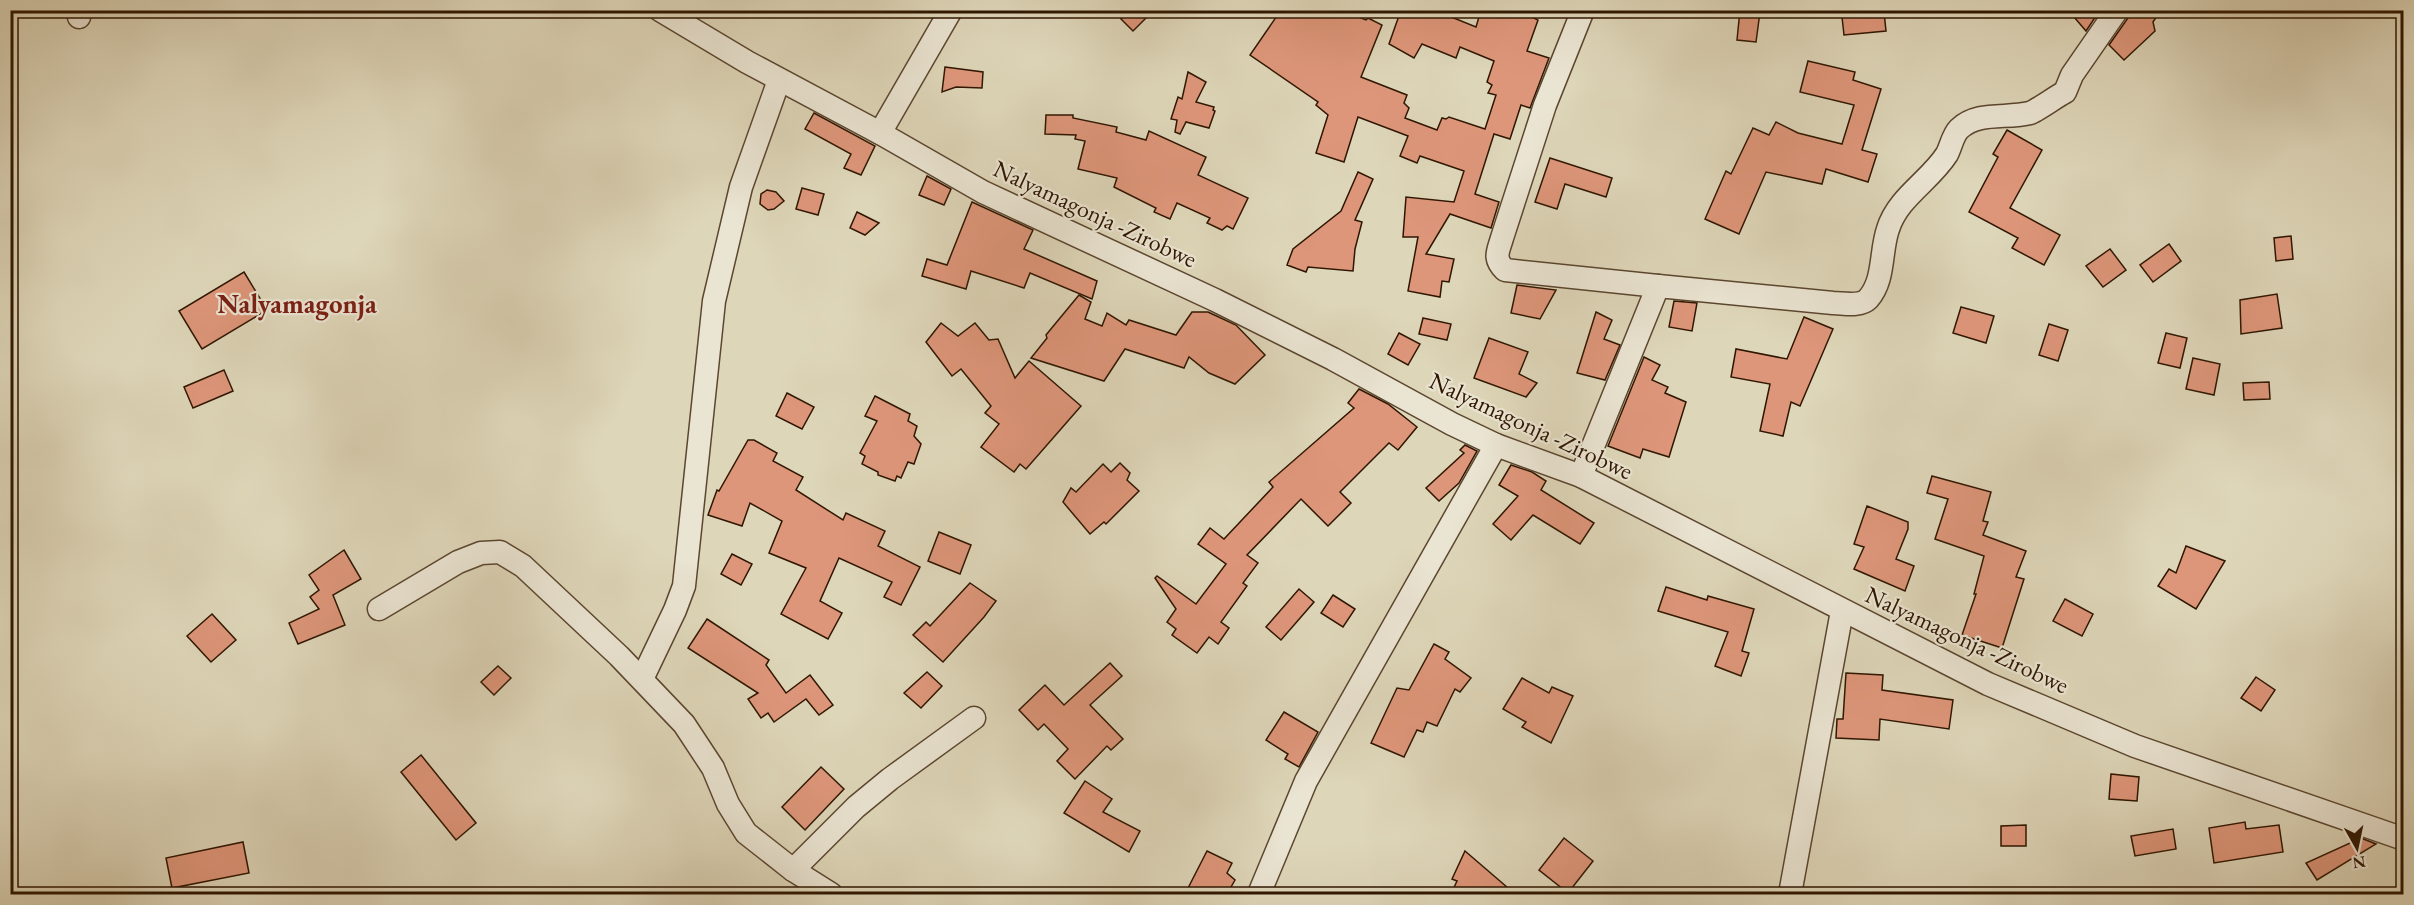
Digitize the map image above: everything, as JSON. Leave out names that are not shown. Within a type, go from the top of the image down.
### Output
[{"type":"street","name":"Nalyamagonja -Zirobwe","points":[[660,10],[780,80],[880,133],[983,192],[1226,306],[1333,359],[1452,424],[1496,445],[1581,476],[1988,684],[2134,746],[2403,839]]},
{"type":"street","points":[[880,133],[951,10]]},
{"type":"street","points":[[1583,10],[1545,105],[1502,238],[1497,255],[1498,262],[1505,270],[1858,304],[1867,301],[1878,284],[1888,229],[1896,211],[1913,190],[1927,180],[1946,155],[1957,130],[1971,121],[1988,116],[2031,113],[2065,92],[2072,75],[2117,10]]},
{"type":"street","points":[[642,679],[684,586],[714,301],[741,187],[780,80]]},
{"type":"street","points":[[1581,476],[1658,286]]},
{"type":"street","points":[[1259,894],[1306,781],[1496,445]]},
{"type":"street","points":[[378,609],[458,562],[481,553],[500,552],[523,566],[642,679],[684,724],[713,768],[728,804],[746,833],[793,870],[831,894]]},
{"type":"street","points":[[1790,894],[1842,611]]},
{"type":"street","points":[[793,870],[856,807],[890,779],[974,718]]},
{"type":"building","points":[[1129,10],[1154,10],[1133,31],[1121,19]]},
{"type":"building","points":[[1281,10],[1340,10],[1366,20],[1368,18],[1382,25],[1361,77],[1407,95],[1404,103],[1409,108],[1405,118],[1437,130],[1442,118],[1449,117],[1485,129],[1496,95],[1488,93],[1492,85],[1487,82],[1494,61],[1460,47],[1456,58],[1422,44],[1414,58],[1389,44],[1401,10],[1434,10],[1476,27],[1481,10],[1518,10],[1538,20],[1527,51],[1549,58],[1530,108],[1521,105],[1510,139],[1494,134],[1475,194],[1499,202],[1491,228],[1450,214],[1426,254],[1454,259],[1449,282],[1442,281],[1440,297],[1408,291],[1418,237],[1403,237],[1406,197],[1454,202],[1464,171],[1420,156],[1417,163],[1400,156],[1408,136],[1358,117],[1344,162],[1316,153],[1328,115],[1316,105],[1318,102],[1250,55]]},
{"type":"building","points":[[1740,10],[1760,12],[1756,42],[1737,40]]},
{"type":"building","points":[[2068,10],[2100,10],[2086,31]]},
{"type":"building","points":[[2130,10],[2161,10],[2153,22],[2155,31],[2124,60],[2109,45],[2128,18]]},
{"type":"building","points":[[1884,12],[1886,31],[1844,35],[1842,17]]},
{"type":"building","points":[[1808,61],[1855,72],[1853,80],[1881,89],[1862,150],[1877,154],[1868,182],[1826,169],[1822,184],[1766,172],[1739,234],[1705,219],[1726,171],[1731,174],[1753,128],[1769,135],[1776,122],[1798,133],[1842,144],[1854,105],[1800,92]]},
{"type":"building","points":[[945,67],[983,72],[982,88],[956,87],[942,92]]},
{"type":"building","points":[[1188,72],[1206,82],[1196,102],[1214,107],[1215,111],[1209,128],[1186,122],[1180,134],[1175,132],[1177,120],[1171,119],[1178,97],[1182,99]]},
{"type":"building","points":[[814,113],[875,146],[861,175],[844,168],[851,154],[805,129]]},
{"type":"building","points":[[1046,115],[1073,115],[1073,118],[1117,127],[1116,132],[1146,140],[1149,131],[1206,157],[1198,175],[1248,198],[1233,229],[1227,226],[1222,230],[1207,223],[1210,218],[1177,203],[1170,219],[1154,212],[1156,208],[1114,187],[1117,178],[1078,169],[1085,141],[1075,139],[1076,135],[1045,134]]},
{"type":"building","points":[[2007,130],[2042,150],[2010,208],[2060,235],[2044,265],[2012,248],[2018,238],[1969,212],[1998,157],[1993,154]]},
{"type":"building","points":[[1550,158],[1612,178],[1606,197],[1565,184],[1557,209],[1535,202]]},
{"type":"building","points":[[1358,172],[1373,179],[1355,220],[1362,222],[1355,249],[1353,271],[1308,267],[1306,272],[1287,265],[1293,249],[1341,211]]},
{"type":"building","points":[[927,176],[951,189],[944,205],[919,195]]},
{"type":"building","points":[[802,188],[824,194],[818,215],[796,209]]},
{"type":"building","points":[[767,190],[776,192],[784,201],[774,209],[768,210],[760,204],[761,194]]},
{"type":"building","points":[[972,202],[1033,230],[1024,249],[1097,281],[1092,299],[1030,273],[1024,288],[971,271],[966,289],[922,276],[927,259],[947,265]]},
{"type":"building","points":[[857,212],[879,223],[865,235],[850,228]]},
{"type":"building","points":[[2291,236],[2293,259],[2276,261],[2274,238]]},
{"type":"building","points":[[2169,244],[2181,261],[2153,282],[2140,265]]},
{"type":"building","points":[[2110,249],[2126,270],[2103,287],[2086,266]]},
{"type":"building","points":[[244,272],[267,310],[202,349],[179,311]]},
{"type":"building","points":[[1517,285],[1556,290],[1540,319],[1511,313]]},
{"type":"building","points":[[2277,294],[2282,328],[2241,334],[2240,300]]},
{"type":"building","points":[[1079,295],[1091,302],[1085,319],[1102,326],[1107,313],[1126,325],[1129,320],[1176,335],[1192,312],[1208,312],[1236,325],[1265,355],[1235,384],[1209,373],[1189,357],[1184,368],[1125,349],[1104,381],[1031,358],[1047,338],[1046,335]]},
{"type":"building","points":[[1674,301],[1697,303],[1692,331],[1669,327]]},
{"type":"building","points":[[1961,307],[1994,316],[1986,343],[1953,333]]},
{"type":"building","points":[[1596,312],[1612,320],[1604,339],[1620,345],[1605,380],[1577,373]]},
{"type":"building","points":[[1804,317],[1833,329],[1800,406],[1791,402],[1783,436],[1760,431],[1770,384],[1731,377],[1736,349],[1787,359]]},
{"type":"building","points":[[1423,318],[1451,324],[1447,340],[1419,334]]},
{"type":"building","points":[[941,323],[958,336],[975,323],[989,340],[998,339],[1015,378],[1029,361],[1081,406],[1026,469],[1020,464],[1014,472],[981,447],[999,424],[985,413],[991,406],[961,369],[952,376],[926,342]]},
{"type":"building","points":[[2049,324],[2068,330],[2058,361],[2039,355]]},
{"type":"building","points":[[1399,333],[1420,344],[1408,365],[1388,354]]},
{"type":"building","points":[[2166,333],[2187,338],[2180,368],[2158,363]]},
{"type":"building","points":[[1489,338],[1528,352],[1519,374],[1537,383],[1526,397],[1474,378]]},
{"type":"building","points":[[1644,357],[1660,365],[1652,380],[1668,387],[1665,393],[1686,402],[1669,457],[1643,449],[1640,458],[1608,446]]},
{"type":"building","points":[[2193,358],[2220,364],[2214,395],[2186,389]]},
{"type":"building","points":[[224,370],[233,391],[193,408],[184,387]]},
{"type":"building","points":[[2269,382],[2270,399],[2244,400],[2243,383]]},
{"type":"building","points":[[1359,389],[1388,404],[1417,427],[1398,450],[1389,443],[1340,492],[1351,503],[1328,526],[1301,499],[1247,555],[1258,563],[1243,583],[1247,586],[1221,622],[1229,628],[1218,644],[1209,637],[1197,653],[1172,635],[1176,629],[1167,622],[1176,609],[1155,578],[1157,576],[1196,604],[1226,564],[1198,544],[1210,528],[1224,539],[1273,487],[1269,482],[1354,408],[1348,403]]},
{"type":"building","points":[[787,393],[814,407],[802,429],[776,416]]},
{"type":"building","points":[[875,396],[910,414],[908,421],[917,426],[914,436],[921,444],[914,464],[908,462],[901,478],[897,476],[895,481],[878,475],[878,472],[862,464],[865,456],[860,453],[877,421],[865,416]]},
{"type":"building","points":[[748,440],[754,440],[777,453],[773,461],[803,477],[796,490],[843,520],[846,513],[885,531],[878,546],[920,567],[901,605],[884,597],[892,582],[839,558],[820,601],[842,613],[828,639],[781,614],[806,568],[769,553],[782,521],[750,503],[742,526],[708,515],[717,490],[719,491]]},
{"type":"building","points":[[1465,445],[1477,451],[1459,483],[1439,501],[1426,488],[1464,453],[1460,450]]},
{"type":"building","points":[[1120,463],[1130,473],[1127,480],[1139,491],[1106,524],[1104,522],[1090,534],[1063,502],[1071,488],[1076,492],[1103,464],[1111,472]]},
{"type":"building","points":[[1511,465],[1532,472],[1546,481],[1541,490],[1594,523],[1580,544],[1533,515],[1511,540],[1493,524],[1518,496],[1499,485]]},
{"type":"building","points":[[1932,476],[1991,492],[1983,521],[1988,522],[1983,535],[2026,551],[2016,577],[2024,579],[2002,648],[1962,635],[1976,594],[1974,594],[1984,556],[1935,539],[1948,499],[1927,493]]},
{"type":"building","points":[[1867,506],[1908,522],[1908,529],[1896,559],[1914,566],[1905,591],[1854,569],[1864,547],[1854,544]]},
{"type":"building","points":[[939,532],[971,545],[960,574],[928,561]]},
{"type":"building","points":[[2186,546],[2225,561],[2196,609],[2158,586],[2169,569],[2176,573]]},
{"type":"building","points":[[344,550],[361,579],[333,595],[345,625],[298,644],[289,623],[319,609],[310,597],[319,590],[309,575]]},
{"type":"building","points":[[732,554],[752,564],[741,585],[721,574]]},
{"type":"building","points":[[970,583],[996,601],[943,662],[913,635],[926,622],[930,626]]},
{"type":"building","points":[[1666,587],[1707,600],[1708,596],[1754,609],[1742,651],[1749,653],[1741,676],[1715,666],[1728,632],[1658,611]]},
{"type":"building","points":[[1299,589],[1314,602],[1281,640],[1266,627]]},
{"type":"building","points":[[1333,595],[1355,609],[1343,627],[1321,613]]},
{"type":"building","points":[[2065,599],[2093,614],[2082,636],[2053,621]]},
{"type":"building","points":[[212,614],[236,640],[211,662],[187,636]]},
{"type":"building","points":[[707,619],[769,660],[766,665],[786,693],[810,675],[833,705],[819,715],[806,699],[774,722],[768,713],[761,718],[748,699],[758,693],[688,648]]},
{"type":"building","points":[[1434,644],[1449,652],[1445,659],[1471,678],[1460,692],[1455,689],[1437,726],[1427,722],[1423,732],[1417,730],[1404,757],[1371,743],[1397,688],[1409,690]]},
{"type":"building","points":[[1110,663],[1122,676],[1090,705],[1123,739],[1111,750],[1107,746],[1075,779],[1057,761],[1068,749],[1044,724],[1038,730],[1019,710],[1045,685],[1064,705]]},
{"type":"building","points":[[498,666],[511,678],[494,695],[481,682]]},
{"type":"building","points":[[927,672],[942,686],[921,708],[904,693]]},
{"type":"building","points":[[1846,673],[1883,675],[1882,690],[1953,700],[1949,729],[1880,719],[1879,740],[1836,738],[1837,719],[1843,719]]},
{"type":"building","points":[[2256,677],[2275,690],[2261,711],[2241,698]]},
{"type":"building","points":[[1522,678],[1549,693],[1552,687],[1573,696],[1551,743],[1522,727],[1526,722],[1503,709]]},
{"type":"building","points":[[1284,712],[1318,732],[1299,767],[1285,759],[1288,754],[1266,740]]},
{"type":"building","points":[[421,755],[476,823],[456,840],[401,772]]},
{"type":"building","points":[[821,767],[844,789],[805,830],[782,807]]},
{"type":"building","points":[[2111,774],[2139,777],[2137,801],[2109,799]]},
{"type":"building","points":[[1085,781],[1112,799],[1103,812],[1140,831],[1129,852],[1064,813]]},
{"type":"building","points":[[2245,822],[2246,829],[2279,825],[2283,852],[2214,863],[2209,828]]},
{"type":"building","points":[[2026,825],[2026,846],[2001,846],[2001,826]]},
{"type":"building","points":[[2173,829],[2176,849],[2135,856],[2131,836]]},
{"type":"building","points":[[1564,838],[1593,861],[1568,893],[1539,870]]},
{"type":"building","points":[[2361,838],[2376,844],[2317,880],[2306,863]]},
{"type":"building","points":[[243,842],[249,873],[172,888],[166,858]]},
{"type":"building","points":[[1207,851],[1232,863],[1227,873],[1235,880],[1227,894],[1185,894]]},
{"type":"building","points":[[1465,851],[1515,894],[1451,894],[1457,881],[1452,879]]},
{"type":"district","name":"Nalyamagonja","points":[[297,304]]}]
